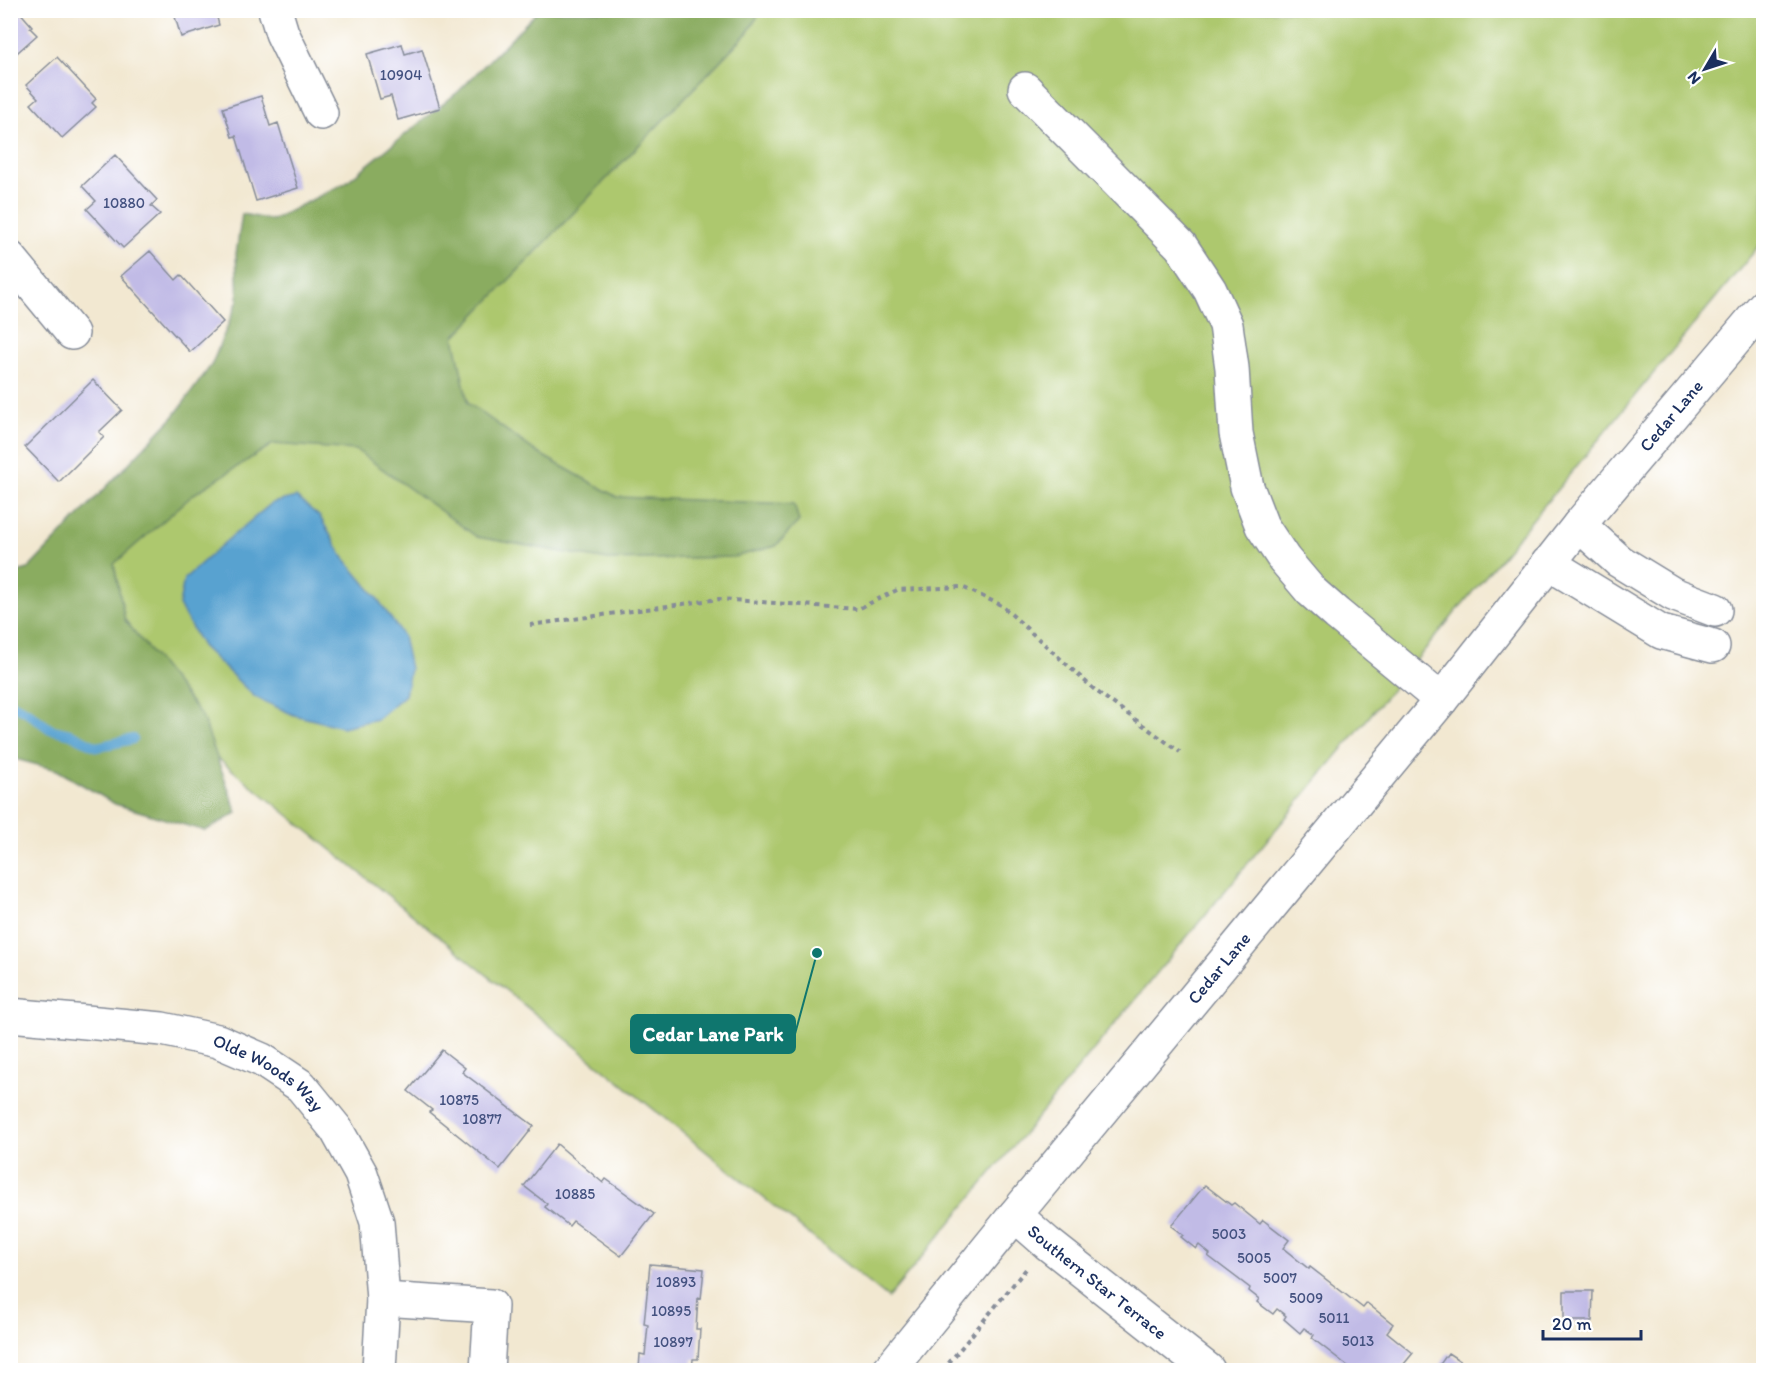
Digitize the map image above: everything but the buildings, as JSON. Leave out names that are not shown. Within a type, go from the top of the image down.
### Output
[{"type":"street","points":[[275,10],[282,33],[321,113]]},
{"type":"street","points":[[1025,89],[1181,246],[1210,290],[1226,325],[1232,368],[1236,433],[1247,487],[1262,525],[1284,560],[1311,591],[1441,700]]},
{"type":"street","points":[[10,258],[72,333]]},
{"type":"street","name":"Cedar Lane","points":[[890,1371],[1015,1215],[1441,700],[1578,525],[1764,306]]},
{"type":"street","points":[[1578,525],[1619,561],[1673,594],[1715,610]]},
{"type":"street","points":[[1548,563],[1661,632],[1713,646]]},
{"type":"street","name":"Olde Woods Way","points":[[10,1015],[162,1029],[218,1041],[262,1060],[301,1086],[336,1129],[361,1174],[377,1222],[384,1299],[378,1371]]},
{"type":"street","name":"Southern Star Terrace","points":[[1015,1215],[1208,1371]]},
{"type":"street","points":[[384,1299],[491,1306],[487,1371]]},
{"type":"path","points":[[530,625],[719,599],[858,609],[897,591],[962,586],[1001,606],[1096,691],[1180,752]]},
{"type":"path","points":[[944,1371],[1047,1243]]},
{"type":"green space","points":[[538,11],[761,11],[748,32],[454,337],[468,403],[538,453],[617,497],[794,504],[799,521],[776,546],[734,557],[608,560],[477,537],[356,450],[273,444],[194,494],[114,564],[125,620],[202,716],[237,813],[205,831],[115,804],[57,770],[11,758],[10,574],[28,569],[174,416],[212,364],[238,300],[236,254],[242,214],[272,220],[345,183],[459,91]]},
{"type":"green space","points":[[620,11],[1763,11],[1763,241],[888,1298],[31,608]]},
{"type":"water","points":[[296,497],[320,517],[343,557],[377,598],[403,636],[410,669],[405,695],[377,719],[342,727],[294,715],[255,697],[202,646],[179,605],[184,579],[272,503]]},
{"type":"waterway","points":[[10,703],[26,711],[50,729],[71,734],[97,747],[133,739]]},
{"type":"place","name":"Cedar Lane Park","points":[[817,953]]}]
